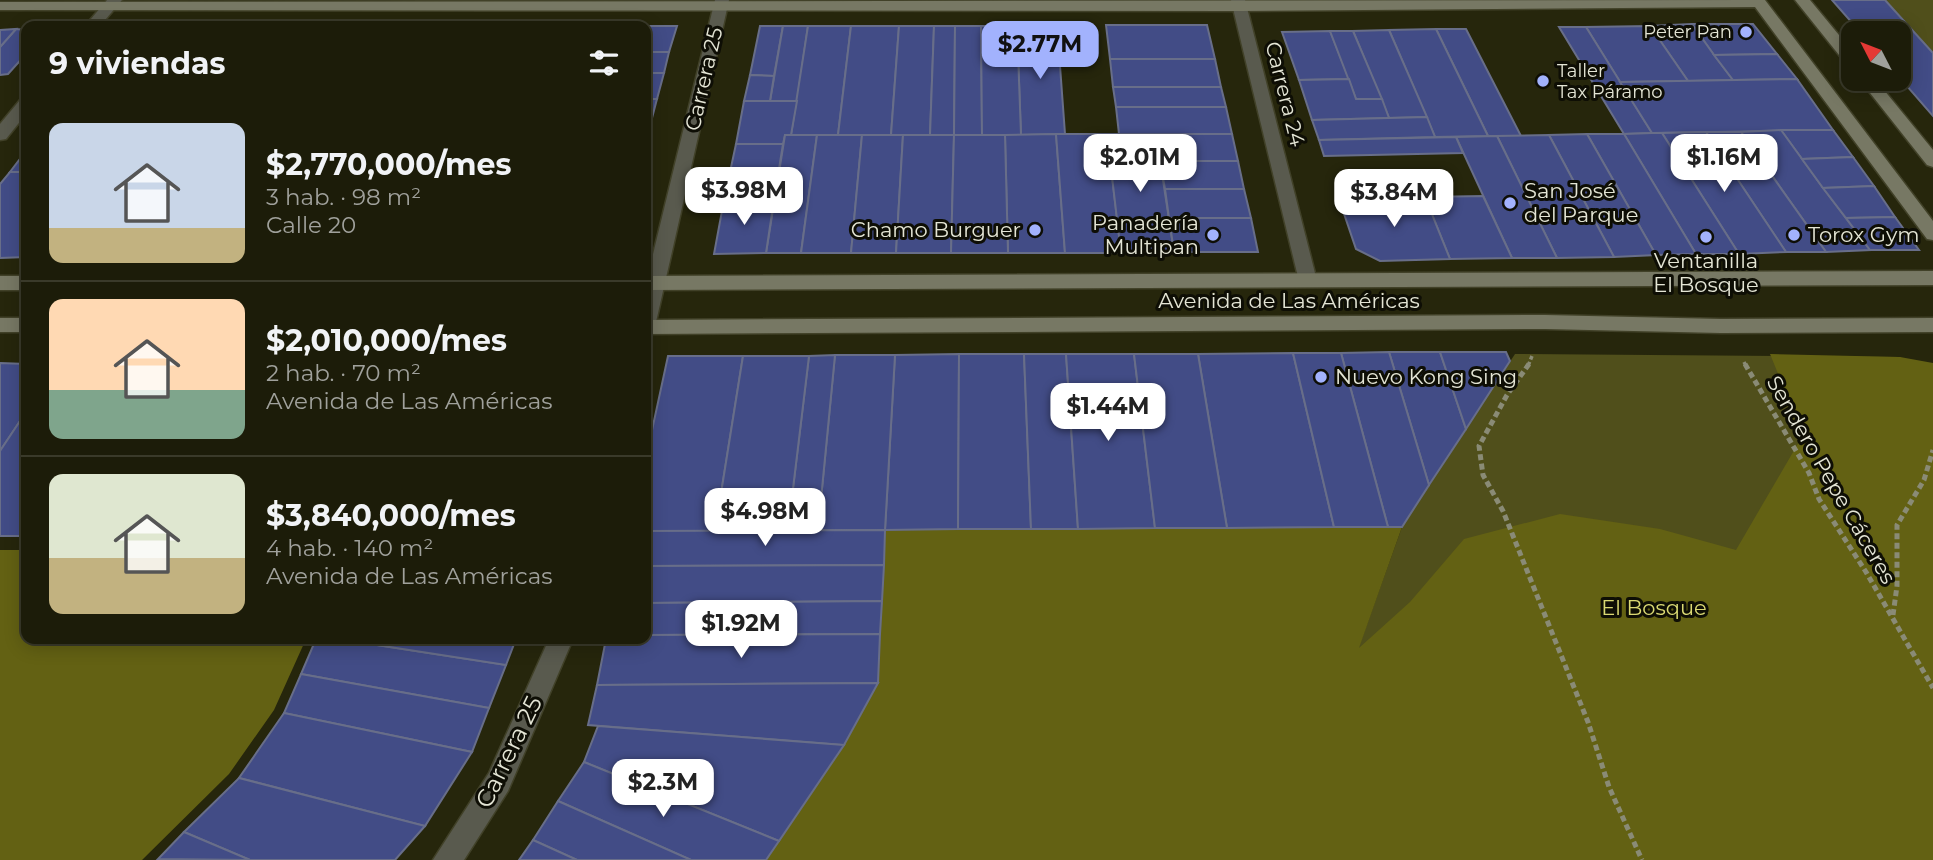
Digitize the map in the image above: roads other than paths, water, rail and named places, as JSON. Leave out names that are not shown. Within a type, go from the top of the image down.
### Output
[{"type":"main road","points":[[1802,0],[1841,47]]},
{"type":"main road","points":[[0,6],[112,3],[1239,4],[1758,1],[1933,234]]},
{"type":"main road","points":[[1877,91],[1933,161]]},
{"type":"main road","name":"Avenida de Las Américas","points":[[651,284],[1933,278]]},
{"type":"main road","points":[[0,283],[21,283]]},
{"type":"main road","name":"Avenida de Las Américas","points":[[651,325],[1545,322],[1721,326],[1933,325]]},
{"type":"main road","points":[[0,325],[21,325]]},
{"type":"street","points":[[96,21],[112,3]]},
{"type":"street","name":"Carrera 25","points":[[651,280],[722,4]]},
{"type":"street","name":"Carrera 24","points":[[1239,4],[1308,281]]},
{"type":"street","points":[[0,135],[21,110]]},
{"type":"street","name":"Carrera 25","points":[[447,860],[466,839],[504,769],[559,644]]},
{"type":"place","name":"Peter Pan","points":[[1746,32]]},
{"type":"place","name":"Taller Tax Páramo","points":[[1543,81]]},
{"type":"place","name":"San José del Parque","points":[[1510,203]]},
{"type":"place","name":"Chamo Burguer","points":[[1035,230]]},
{"type":"place","name":"Panadería Multipan","points":[[1213,235]]},
{"type":"place","name":"Torox Gym","points":[[1794,235]]},
{"type":"place","name":"Ventanilla El Bosque","points":[[1706,237]]},
{"type":"place","name":"Nuevo Kong Sing","points":[[1321,377]]},
{"type":"park label","name":"El Bosque","points":[[1654,608]]}]
